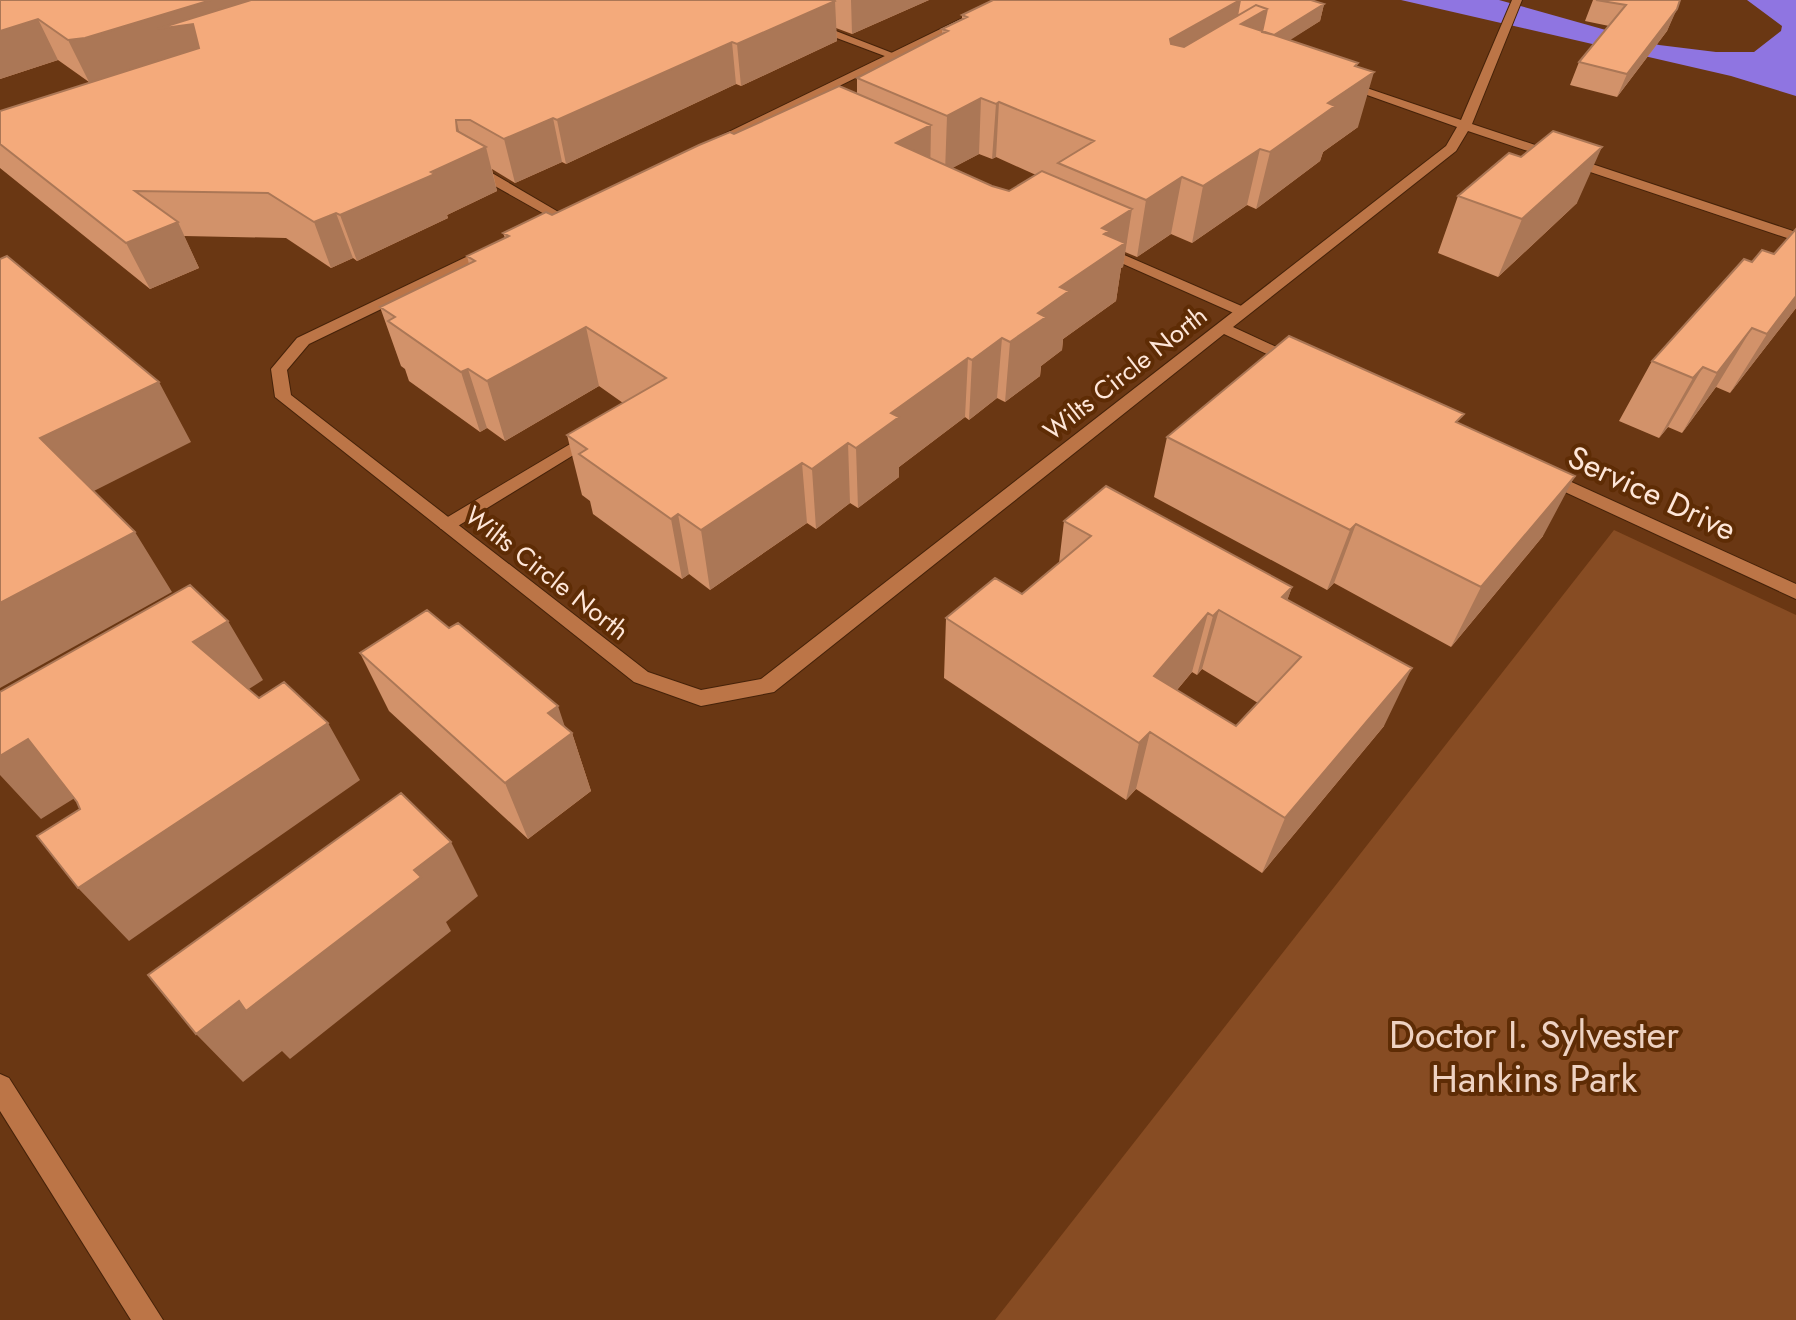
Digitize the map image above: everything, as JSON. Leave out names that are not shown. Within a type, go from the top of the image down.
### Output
[{"type":"street","points":[[700,149],[792,111],[894,56],[1009,0]]},
{"type":"street","name":"Wilts Circle North","points":[[503,244],[303,341],[279,369],[283,397],[641,677],[701,698],[767,686],[1451,148],[1465,125],[1517,2]]},
{"type":"street","points":[[814,26],[894,56]]},
{"type":"street","points":[[1332,81],[1796,237]]},
{"type":"street","points":[[475,169],[560,217]]},
{"type":"street","points":[[1081,240],[1241,311]]},
{"type":"street","points":[[1221,327],[1307,367]]},
{"type":"street","points":[[447,525],[603,430]]},
{"type":"street","name":"Service Drive","points":[[1522,466],[1796,592]]},
{"type":"street","points":[[0,1087],[148,1320]]},
{"type":"green space","name":"Doctor I. Sylvester Hankins Park","points":[[1614,530],[1796,615],[1796,1320],[995,1320]]},
{"type":"shaded area","points":[[1401,0],[1499,0],[1659,45],[1716,52],[1754,52],[1781,31],[1782,26],[1747,0],[1796,0],[1796,96],[1731,76]]},
{"type":"building","points":[[0,0],[211,0],[85,38],[68,40],[38,19],[0,31]]},
{"type":"building","points":[[251,0],[835,1],[737,44],[732,42],[557,120],[553,118],[504,139],[470,120],[456,120],[457,131],[486,147],[431,172],[435,174],[340,215],[336,213],[314,222],[268,193],[135,191],[178,222],[126,243],[0,144],[0,111],[199,48],[193,24],[157,29]]},
{"type":"building","points":[[993,0],[1240,0],[1170,39],[1171,44],[1184,47],[1256,5],[1267,9],[1241,24],[1358,63],[1355,66],[1374,72],[1328,103],[1335,106],[1270,152],[1260,149],[1203,186],[1182,177],[1146,200],[1058,163],[1094,141],[999,102],[996,104],[981,98],[947,116],[857,78],[948,31],[942,29]]},
{"type":"building","points":[[1240,0],[1311,0],[1324,4],[1274,35],[1262,32],[1267,9],[1256,5],[1237,16]]},
{"type":"building","points":[[1596,0],[1680,0],[1677,9],[1627,74],[1579,62],[1626,5]]},
{"type":"building","points":[[839,86],[931,125],[896,143],[992,186],[1009,191],[1042,171],[1132,209],[1102,228],[1109,231],[1104,234],[1125,243],[1060,287],[1069,291],[1038,313],[1046,317],[1010,342],[1002,338],[972,360],[968,358],[891,413],[899,417],[856,448],[848,443],[812,469],[802,463],[701,530],[678,514],[671,519],[579,454],[587,449],[567,435],[666,378],[586,327],[487,381],[468,369],[461,372],[388,321],[395,317],[380,307],[475,261],[467,256],[509,236],[503,233],[546,212],[552,215],[699,145],[730,132],[734,134]]},
{"type":"building","points":[[1553,131],[1602,147],[1522,219],[1458,196],[1509,153],[1521,157]]},
{"type":"building","points":[[1796,229],[1796,296],[1767,334],[1752,328],[1717,373],[1703,367],[1693,378],[1652,361],[1744,259],[1752,262],[1762,250],[1774,254]]},
{"type":"building","points":[[7,256],[159,382],[40,438],[135,532],[0,603],[0,259]]},
{"type":"building","points":[[1289,336],[1464,414],[1456,422],[1575,476],[1481,587],[1356,524],[1350,530],[1167,437]]},
{"type":"building","points":[[1106,486],[1292,587],[1282,597],[1412,668],[1285,818],[1150,732],[1139,743],[946,618],[995,578],[1022,594],[1091,536],[1064,521]],"holes":[[[1219,610],[1301,657],[1236,726],[1154,676],[1208,613],[1213,616]]]},
{"type":"building","points":[[190,585],[228,621],[193,642],[259,698],[284,682],[328,723],[78,888],[37,836],[80,809],[28,739],[0,756],[0,692]]},
{"type":"building","points":[[427,610],[449,628],[458,623],[558,706],[548,713],[572,733],[505,783],[360,653]]},
{"type":"building","points":[[401,793],[451,842],[414,870],[421,877],[246,1011],[239,1001],[196,1034],[148,975]]}]
